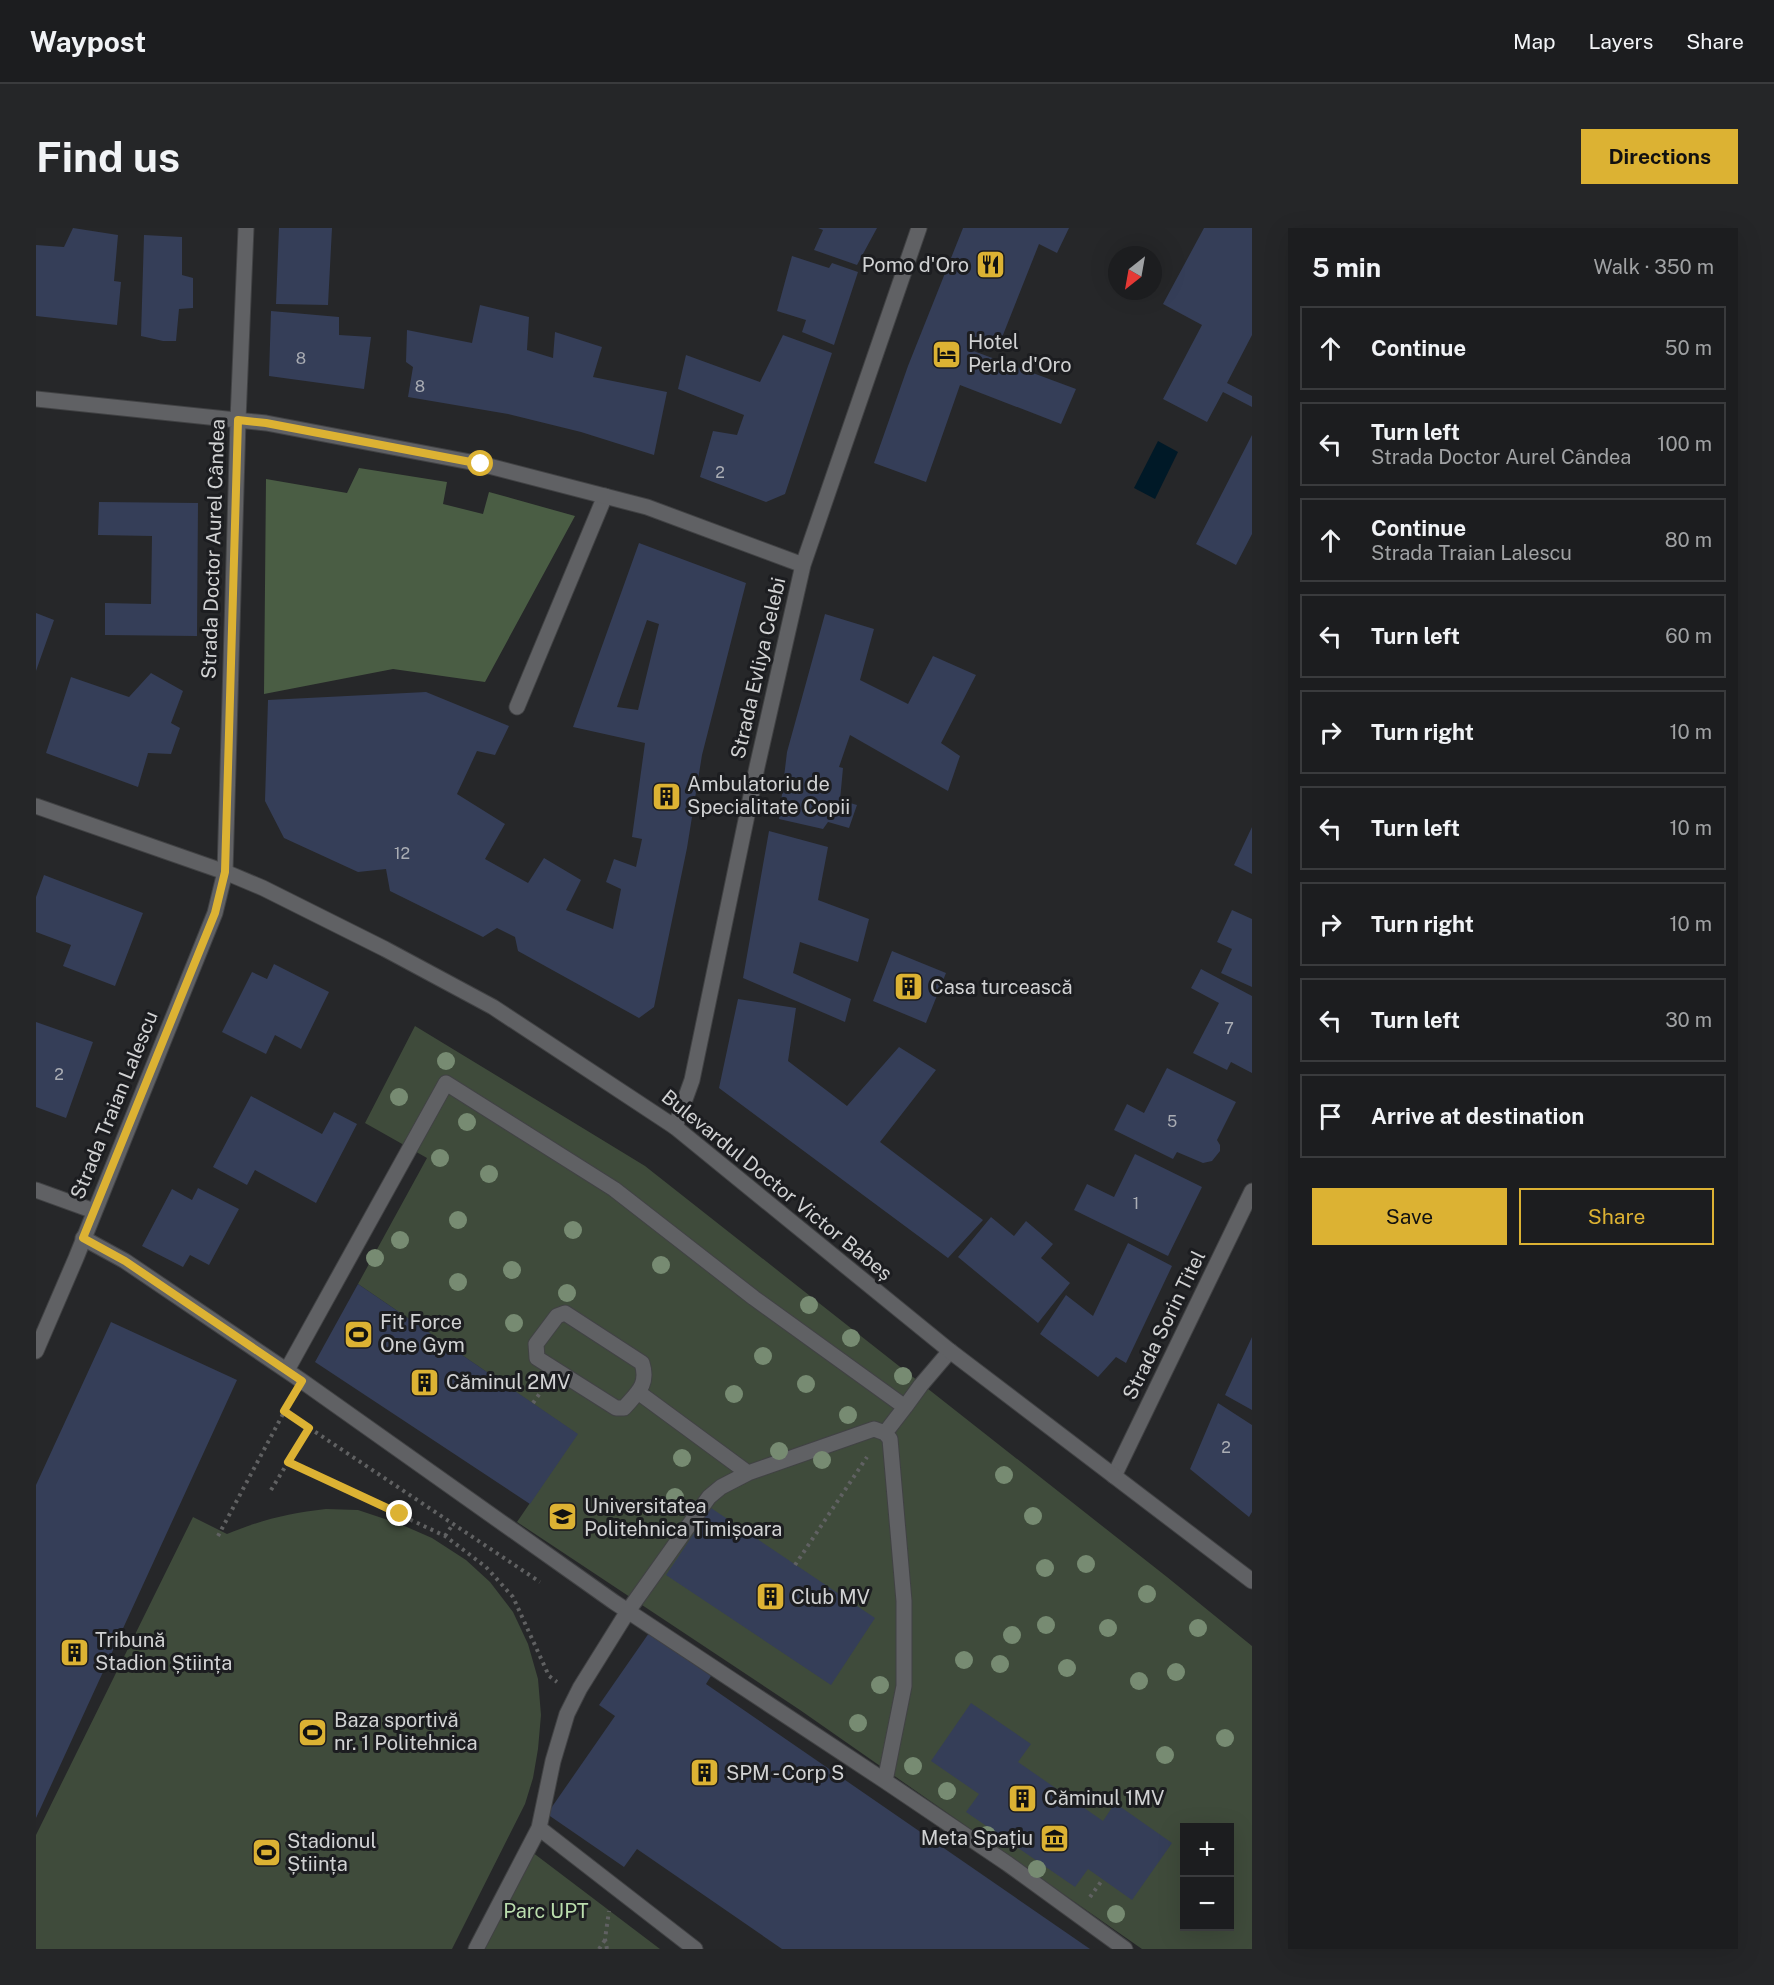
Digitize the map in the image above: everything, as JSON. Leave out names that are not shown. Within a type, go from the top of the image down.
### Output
[{"type":"street","name":"Strada Doctor Aurel Cândea","points":[[225,872],[246,228]]},
{"type":"street","name":"Strada Evliya Celebi","points":[[675,1127],[692,1080],[757,767],[803,565],[919,228]]},
{"type":"street","points":[[36,399],[266,423],[481,464],[647,507],[803,565]]},
{"type":"street","points":[[517,707],[605,496]]},
{"type":"street","name":"Bulevardul Doctor Victor Babeș","points":[[36,806],[225,872],[295,903],[493,1007],[675,1127],[950,1351],[1252,1581]]},
{"type":"street","name":"Strada Traian Lalescu","points":[[36,1351],[215,913],[225,872]]},
{"type":"street","points":[[287,1370],[446,1083],[614,1189],[754,1298],[905,1407]]},
{"type":"street","points":[[36,1190],[94,1211]]},
{"type":"street","name":"Strada Sorin Titel","points":[[1114,1476],[1252,1191]]},
{"type":"street","points":[[83,1238],[125,1261],[287,1370],[628,1611],[1008,1864],[1125,1949]]},
{"type":"street","points":[[565,1313],[642,1363],[645,1374],[638,1392],[624,1408],[616,1408],[537,1358],[536,1344],[557,1316],[565,1313]]},
{"type":"street","points":[[885,1433],[921,1384],[950,1351]]},
{"type":"street","points":[[638,1392],[748,1473]]},
{"type":"street","points":[[476,1949],[539,1828],[553,1761],[567,1714],[576,1696],[628,1611],[709,1497],[721,1487],[748,1473],[874,1429],[885,1433],[890,1439],[904,1601],[904,1686],[885,1781]]},
{"type":"street","points":[[539,1828],[695,1949]]},
{"type":"path","points":[[218,1536],[302,1381]]},
{"type":"path","points":[[284,1411],[548,1588]]},
{"type":"path","points":[[271,1490],[309,1428]]},
{"type":"path","points":[[795,1565],[885,1433]]},
{"type":"path","points":[[288,1462],[445,1536],[486,1567],[513,1597],[549,1676],[576,1696]]},
{"type":"path","points":[[445,1536],[453,1524]]},
{"type":"path","points":[[601,1904],[617,1917]]},
{"type":"path","points":[[607,1949],[605,1939],[609,1910]]},
{"type":"path","points":[[599,1949],[605,1939]]},
{"type":"green space","points":[[359,468],[447,482],[443,504],[483,514],[489,492],[575,516],[485,682],[393,669],[264,694],[266,479],[347,493]]},
{"type":"green space","points":[[415,1026],[645,1166],[1252,1646],[1252,1949],[1142,1949],[800,1710],[517,1522],[577,1434],[358,1284],[427,1158],[365,1123]]},
{"type":"green space","name":"Baza sportivă nr. 1 Politehnica","points":[[326,1509],[358,1510],[400,1524],[432,1538],[466,1560],[490,1582],[513,1612],[528,1644],[538,1679],[541,1715],[533,1778],[525,1804],[452,1949],[36,1949],[36,1835],[193,1517],[227,1534],[275,1518]]},
{"type":"green space","name":"Parc UPT","points":[[532,1852],[660,1949],[485,1949]]},
{"type":"water","points":[[1158,441],[1178,452],[1155,499],[1134,488]]},
{"type":"building","points":[[73,228],[118,235],[114,281],[121,282],[117,325],[36,316],[36,245],[64,247]]},
{"type":"building","points":[[279,228],[332,228],[328,305],[276,304]]},
{"type":"building","points":[[818,228],[877,228],[857,265],[814,250],[823,230]]},
{"type":"building","points":[[963,228],[1069,228],[1057,253],[1039,244],[999,345],[975,337],[968,349],[1076,389],[1061,424],[960,385],[926,482],[874,463],[908,366]]},
{"type":"building","points":[[1204,228],[1252,228],[1252,335],[1227,383],[1252,396],[1252,407],[1223,392],[1207,422],[1163,399],[1202,325],[1163,304]]},
{"type":"building","points":[[144,235],[182,237],[182,275],[193,278],[193,308],[179,309],[176,341],[163,341],[141,336]]},
{"type":"building","points":[[792,256],[829,268],[832,263],[858,272],[834,345],[802,332],[806,320],[777,311]]},
{"type":"building","points":[[480,305],[529,317],[527,350],[553,358],[555,332],[602,347],[593,377],[667,392],[654,455],[581,432],[508,414],[408,397],[413,367],[406,362],[407,330],[472,343]]},
{"type":"building","points":[[271,311],[339,317],[339,335],[371,337],[364,389],[269,376]]},
{"type":"building","points":[[783,335],[832,353],[785,494],[766,502],[700,477],[713,431],[737,435],[744,415],[678,389],[686,355],[760,382]]},
{"type":"building","points":[[1252,435],[1252,534],[1236,565],[1196,544]]},
{"type":"building","points":[[99,502],[198,503],[197,636],[105,635],[105,603],[151,604],[152,536],[98,535]]},
{"type":"building","points":[[639,543],[746,583],[702,755],[687,848],[654,1007],[639,1018],[518,951],[515,937],[497,928],[483,937],[390,891],[386,869],[358,872],[284,838],[265,801],[268,700],[426,692],[509,726],[495,755],[477,751],[457,794],[505,824],[485,859],[528,883],[544,858],[581,880],[566,910],[613,929],[621,889],[606,882],[614,859],[636,867],[642,839],[632,837],[645,743],[573,727]],"holes":[[[647,620],[659,624],[638,710],[617,707]]]},
{"type":"building","points":[[36,613],[54,620],[36,671]]},
{"type":"building","points":[[825,614],[874,629],[860,680],[908,704],[933,656],[976,675],[941,743],[960,756],[948,791],[850,735],[839,767],[843,768],[840,800],[857,805],[849,828],[828,822],[823,829],[779,819],[787,752]]},
{"type":"building","points":[[151,673],[183,691],[171,723],[180,728],[171,754],[148,753],[138,787],[46,753],[71,677],[129,697]]},
{"type":"building","points":[[1252,827],[1252,874],[1234,865]]},
{"type":"building","points":[[769,831],[828,847],[818,900],[869,919],[858,962],[800,942],[793,973],[851,999],[845,1022],[743,978]]},
{"type":"building","points":[[44,875],[143,913],[115,986],[63,966],[71,945],[36,932],[36,897]]},
{"type":"building","points":[[1232,910],[1252,919],[1252,987],[1221,973],[1232,949],[1217,942]]},
{"type":"building","name":"Casa turcească","points":[[892,951],[946,973],[926,1023],[873,1001]]},
{"type":"building","points":[[274,964],[329,992],[301,1049],[275,1035],[266,1054],[222,1032],[252,972],[267,979]]},
{"type":"building","points":[[1201,969],[1252,996],[1252,1073],[1231,1062],[1227,1070],[1193,1053],[1219,1003],[1191,988]]},
{"type":"building","points":[[738,999],[796,1008],[788,1061],[847,1106],[899,1047],[936,1070],[880,1142],[983,1220],[948,1258],[719,1088]]},
{"type":"building","points":[[36,1022],[93,1042],[66,1118],[36,1107]]},
{"type":"building","points":[[1167,1068],[1236,1102],[1217,1140],[1220,1151],[1212,1161],[1203,1163],[1177,1152],[1173,1159],[1114,1130],[1127,1104],[1144,1113]]},
{"type":"building","points":[[251,1096],[322,1134],[334,1112],[357,1124],[316,1203],[255,1170],[247,1185],[213,1167]]},
{"type":"building","points":[[1135,1154],[1202,1187],[1168,1256],[1074,1210],[1087,1184],[1114,1197]]},
{"type":"building","points":[[198,1188],[239,1209],[209,1265],[190,1255],[183,1267],[142,1246],[172,1189],[192,1200]]},
{"type":"building","points":[[991,1217],[1014,1236],[1026,1221],[1053,1244],[1041,1258],[1070,1283],[1038,1323],[958,1257]]},
{"type":"building","points":[[1128,1243],[1172,1266],[1126,1363],[1116,1357],[1098,1377],[1040,1334],[1066,1295],[1093,1316]]},
{"type":"building","name":"Căminul 2MV","points":[[358,1284],[578,1434],[530,1504],[315,1362]]},
{"type":"building","name":"Tribună Stadion Știința","points":[[111,1322],[237,1380],[36,1818],[36,1485]]},
{"type":"building","points":[[1252,1337],[1252,1410],[1225,1395]]},
{"type":"building","points":[[1218,1403],[1252,1425],[1252,1512],[1249,1517],[1190,1469]]},
{"type":"building","name":"Club MV","points":[[711,1508],[875,1618],[831,1685],[666,1575]]},
{"type":"building","name":"SPM - Corp S","points":[[649,1633],[711,1676],[706,1684],[1090,1949],[782,1949],[637,1849],[624,1867],[547,1814],[615,1716],[599,1705]]},
{"type":"building","name":"Căminul 1MV","points":[[971,1703],[1031,1744],[1018,1762],[1103,1821],[1115,1803],[1172,1843],[1132,1900],[1088,1869],[1075,1887],[966,1812],[979,1794],[931,1761]]},
{"type":"place","name":"Pomo d'Oro","points":[[990,265]]},
{"type":"place","name":"Hotel Perla d'Oro","points":[[947,354]]},
{"type":"place","name":"Ambulatoriu de Specialitate Copii","points":[[666,796]]},
{"type":"place","name":"Casa turcească","points":[[909,987]]},
{"type":"place","name":"Fit Force One Gym","points":[[359,1334]]},
{"type":"place","name":"Căminul 2MV","points":[[425,1382]]},
{"type":"place","name":"Universitatea Politehnica Timișoara","points":[[563,1517]]},
{"type":"place","name":"Club MV","points":[[770,1597]]},
{"type":"place","name":"Tribună Stadion Știința","points":[[74,1652]]},
{"type":"place","name":"Baza sportivă nr. 1 Politehnica","points":[[313,1732]]},
{"type":"place","name":"SPM - Corp S","points":[[705,1773]]},
{"type":"place","name":"Căminul 1MV","points":[[1023,1798]]},
{"type":"place","name":"Meta Spațiu","points":[[1054,1838]]},
{"type":"place","name":"Stadionul Știința","points":[[266,1853]]},
{"type":"route","points":[[400,1514],[288,1462],[309,1428],[284,1411],[302,1381],[125,1261],[83,1238],[215,913],[225,872],[238,420],[266,423],[481,464]]}]
